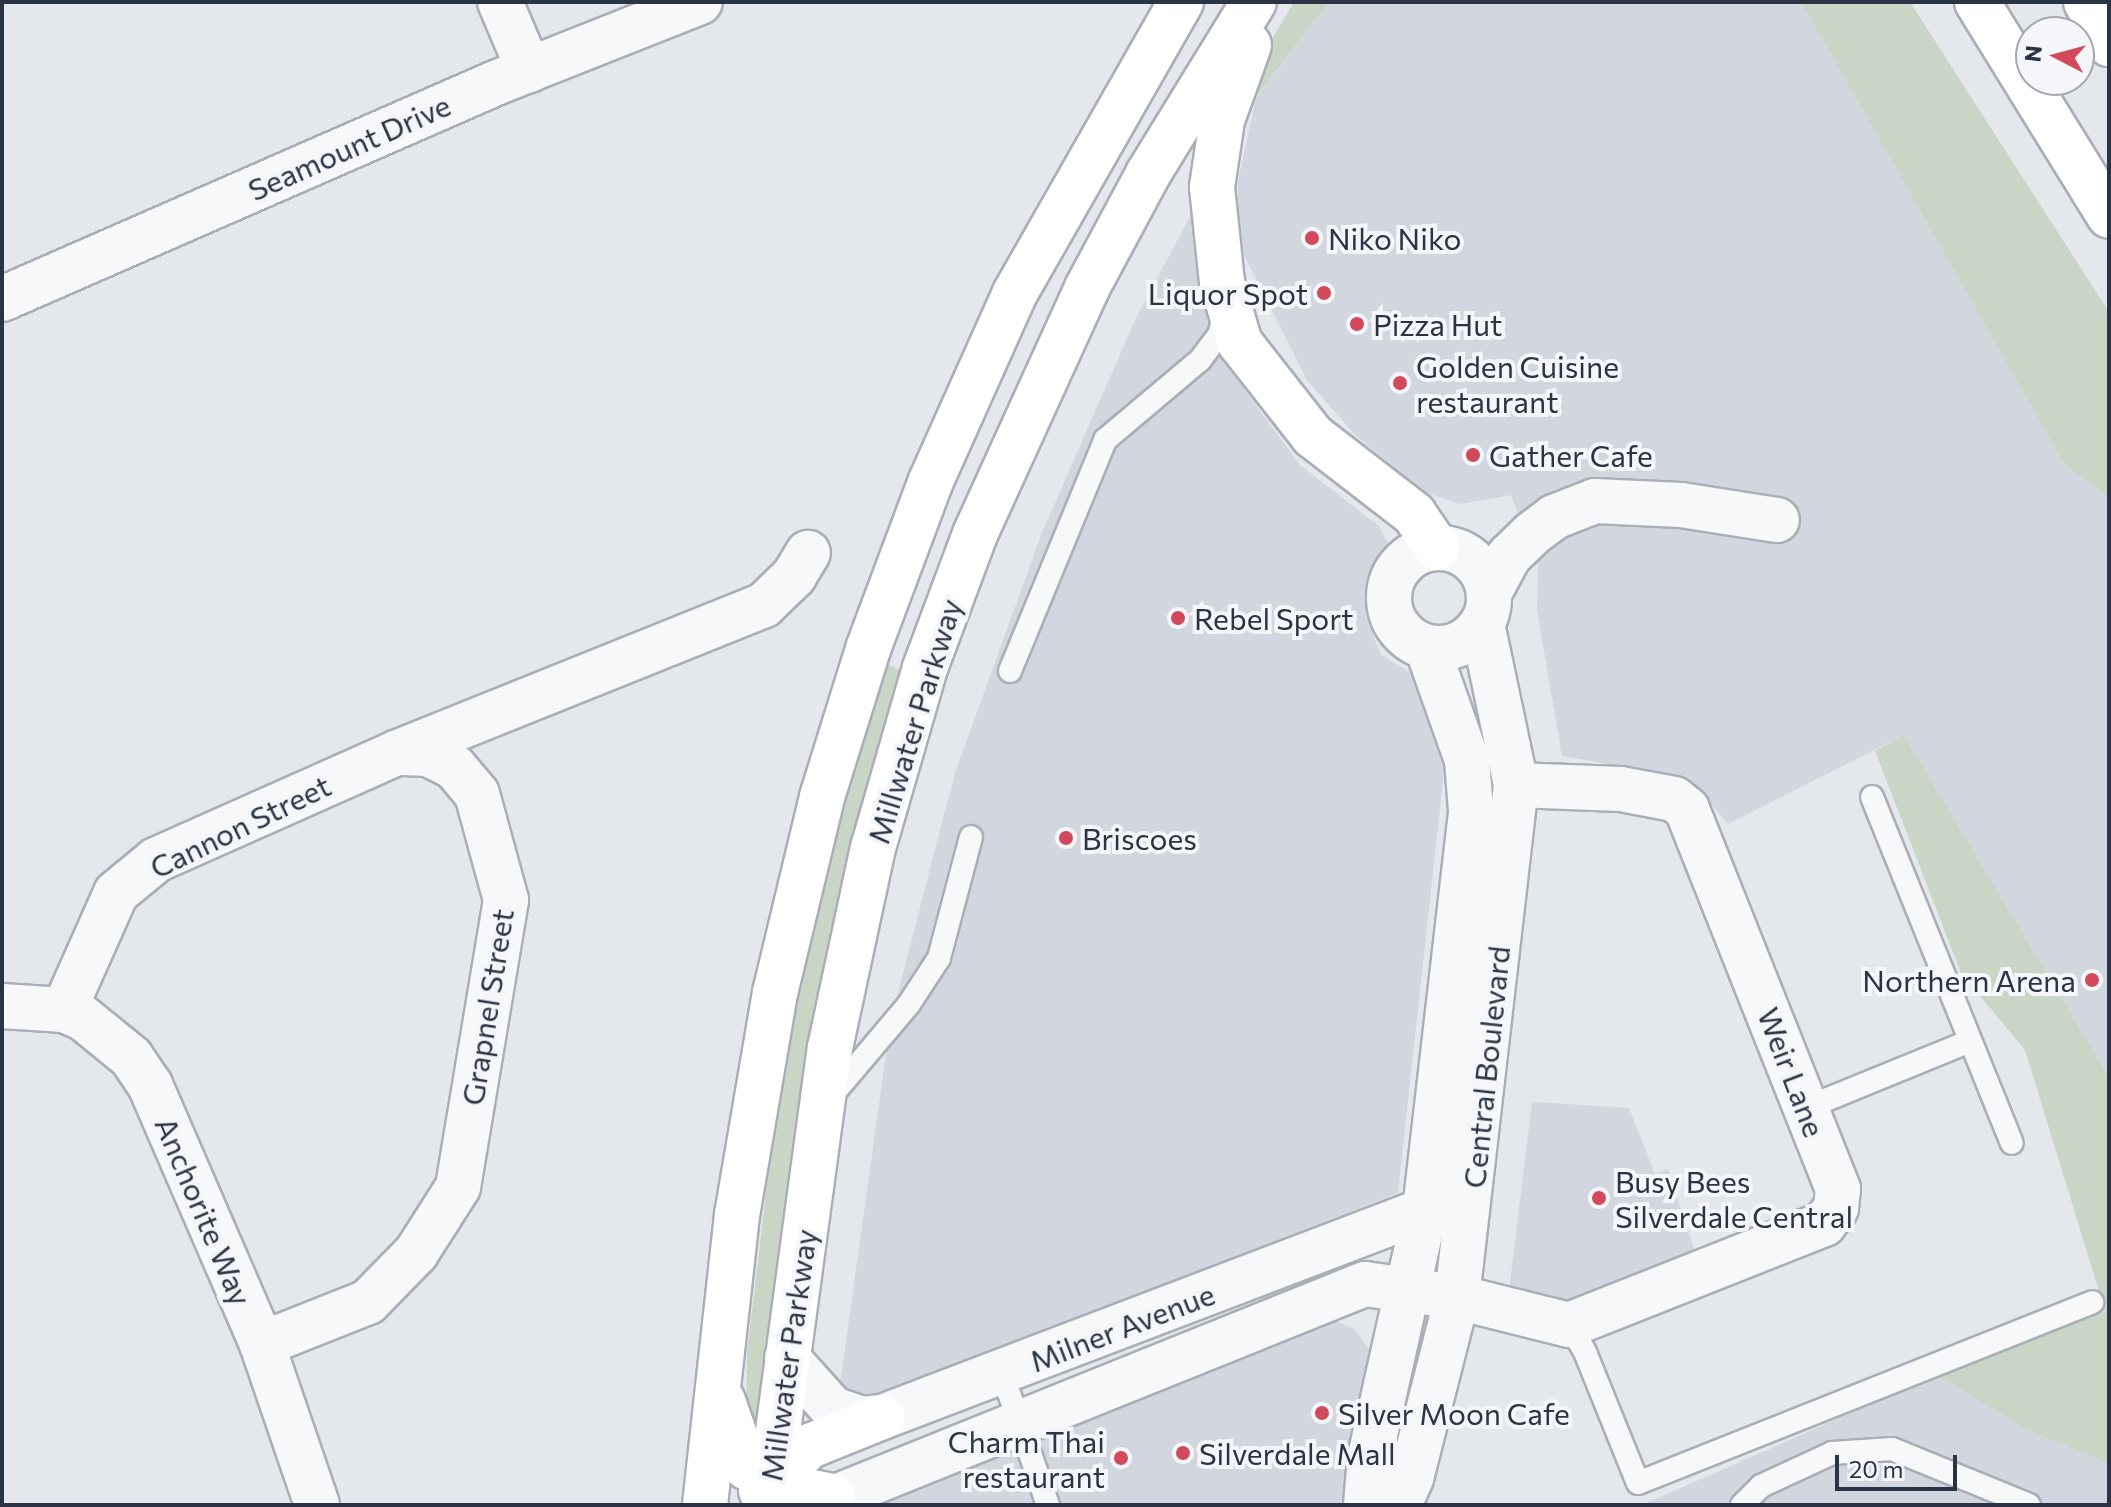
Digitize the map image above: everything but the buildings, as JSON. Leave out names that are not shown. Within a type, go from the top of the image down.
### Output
[{"type":"main road","name":"Millwater Parkway","points":[[703,1502],[720,1387],[737,1215],[775,993],[822,797],[881,608],[930,483],[1015,293],[1181,2]]},
{"type":"main road","name":"Millwater Parkway","points":[[762,1497],[787,1358],[821,1112],[873,848],[925,668],[975,534],[1087,288],[1148,174],[1254,2]]},
{"type":"main road","points":[[1265,2],[1222,120],[1215,154],[1213,222],[1227,301],[1240,343],[1313,436],[1414,514],[1437,548]]},
{"type":"main road","points":[[1977,2],[2109,216]]},
{"type":"main road","points":[[2086,2],[2109,43]]},
{"type":"main road","points":[[720,1387],[736,1450],[762,1497]]},
{"type":"main road","points":[[762,1497],[810,1446],[882,1417]]},
{"type":"main road","points":[[762,1497],[824,1500]]},
{"type":"street","points":[[500,2],[529,70]]},
{"type":"street","name":"Seamount Drive","points":[[2,299],[529,70],[700,2]]},
{"type":"street","points":[[1486,609],[1485,579],[1466,556],[1437,548],[1408,559],[1391,585],[1392,616],[1400,630],[1427,647],[1458,645],[1486,609],[1509,556],[1554,517],[1595,501],[1681,505],[1777,520]]},
{"type":"street","points":[[396,753],[764,605],[794,576],[808,553]]},
{"type":"street","name":"Central Boulevard","points":[[1399,1505],[1457,1297],[1467,1232],[1516,785],[1486,609]]},
{"type":"street","name":"Central Boulevard","points":[[1366,1505],[1370,1457],[1425,1210],[1471,811],[1467,760],[1427,647]]},
{"type":"street","name":"Cannon Street","points":[[64,1010],[116,893],[156,860],[396,753]]},
{"type":"street","name":"Grapnel Street","points":[[262,1344],[368,1302],[416,1253],[458,1187],[506,900],[477,794],[454,767],[429,754],[396,753]]},
{"type":"street","name":"Weir Lane","points":[[1516,785],[1620,789],[1674,799],[1687,809],[1838,1189],[1836,1208],[1824,1224],[1569,1325]]},
{"type":"street","name":"Anchorite Way","points":[[2,1006],[64,1010],[111,1040],[150,1085],[262,1344],[317,1505]]},
{"type":"street","points":[[1425,1210],[1451,1214],[1467,1232]]},
{"type":"street","name":"Milner Avenue","points":[[787,1358],[833,1409],[862,1419],[882,1417],[1425,1210]]},
{"type":"street","name":"Milner Avenue","points":[[824,1500],[1023,1425],[1365,1284],[1457,1297]]},
{"type":"street","points":[[1457,1297],[1569,1325]]},
{"type":"lane","points":[[1010,671],[1099,450],[1121,422],[1200,360],[1220,333],[1227,301]]},
{"type":"lane","points":[[1872,797],[2012,1143]]},
{"type":"lane","points":[[821,1112],[840,1083],[909,1004],[939,958],[971,837]]},
{"type":"lane","points":[[1806,1108],[1970,1041]]},
{"type":"lane","points":[[1569,1325],[1585,1352],[1638,1483],[2092,1302]]},
{"type":"lane","points":[[1002,1373],[1023,1425],[1048,1505]]},
{"type":"lane","points":[[1742,1505],[1761,1486],[1832,1453],[1892,1449],[2029,1505]]},
{"type":"shaded area","points":[[1329,2],[1801,2],[2064,464],[2109,498],[2109,1077],[1904,735],[1728,824],[1689,778],[1562,756],[1537,610],[1538,564],[1511,495],[1460,504],[1424,492],[1355,435],[1307,380],[1238,243],[1238,181],[1256,98]]},
{"type":"shaded area","points":[[1195,207],[1200,263],[1219,355],[1300,465],[1379,526],[1389,545],[1367,589],[1366,618],[1381,655],[1413,674],[1444,770],[1398,1193],[871,1399],[839,1391],[891,1019],[955,773],[1041,535],[1135,320]]},
{"type":"shaded area","name":"Busy Bees Silverdale Central","points":[[1532,1102],[1629,1108],[1655,1174],[1668,1169],[1695,1252],[1578,1302],[1509,1291]]},
{"type":"shaded area","name":"Silverdale Mall","points":[[1328,1317],[1355,1330],[1379,1363],[1363,1505],[874,1505]]},
{"type":"shaded area","points":[[1937,1375],[2024,1428],[2109,1464],[2109,1505],[1642,1505]]},
{"type":"green space","points":[[1294,2],[1329,2],[1256,97],[1260,59]]},
{"type":"green space","points":[[1801,2],[1910,2],[2109,312],[2109,498],[2064,464]]},
{"type":"green space","points":[[883,663],[906,672],[754,1455],[746,1427],[747,1353],[778,1091],[810,924]]},
{"type":"green space","points":[[1904,735],[2109,1077],[2109,1464],[2024,1428],[1937,1375],[2105,1311],[2025,1050],[1961,973],[1875,751]]},
{"type":"place","name":"Niko Niko","points":[[1312,238]]},
{"type":"place","name":"Liquor Spot","points":[[1324,293]]},
{"type":"place","name":"Pizza Hut","points":[[1357,324]]},
{"type":"place","name":"Golden Cuisine restaurant","points":[[1400,383]]},
{"type":"place","name":"Gather Cafe","points":[[1473,455]]},
{"type":"place","name":"Rebel Sport","points":[[1178,618]]},
{"type":"place","name":"Briscoes","points":[[1066,838]]},
{"type":"place","name":"Northern Arena","points":[[2092,980]]},
{"type":"place","name":"Busy Bees Silverdale Central","points":[[1599,1198]]},
{"type":"place","name":"Silver Moon Cafe","points":[[1322,1413]]},
{"type":"place","name":"Silverdale Mall","points":[[1183,1453]]},
{"type":"place","name":"Charm Thai restaurant","points":[[1121,1458]]}]
